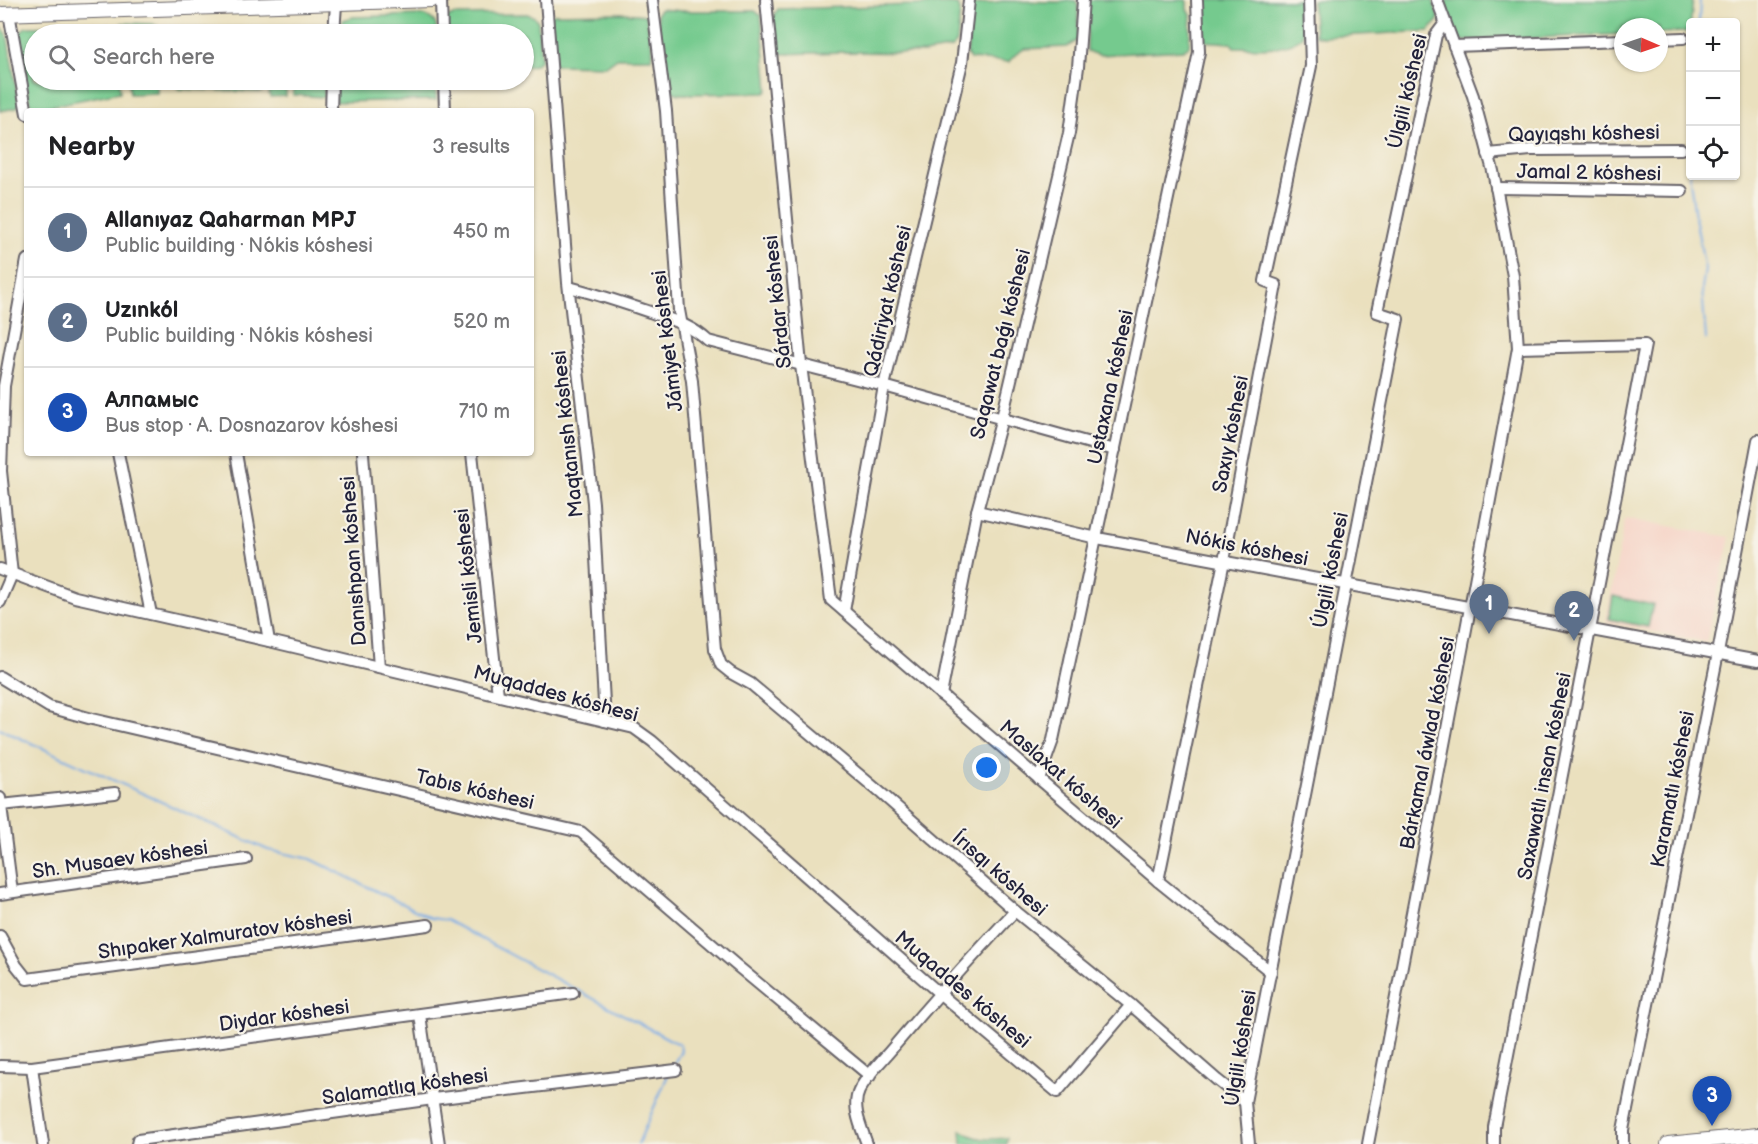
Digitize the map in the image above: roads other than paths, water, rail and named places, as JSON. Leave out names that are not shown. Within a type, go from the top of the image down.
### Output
[{"type":"main road","points":[[5,14],[90,5],[336,4],[352,1],[432,0]]},
{"type":"main road","points":[[1668,1144],[1758,1134]]},
{"type":"street","points":[[441,0],[442,24]]},
{"type":"street","name":"Maqtanısh kóshesi","points":[[546,0],[569,287],[594,503],[605,721]]},
{"type":"street","name":"Jámiyet kóshesi","points":[[652,0],[666,111],[679,310],[692,381],[716,649],[721,665],[731,674]]},
{"type":"street","name":"Sárdar kóshesi","points":[[766,0],[801,365],[831,600]]},
{"type":"street","name":"Qádiriyat kóshesi","points":[[844,611],[884,386],[962,63],[969,0]]},
{"type":"street","name":"Saqawat baǵı kóshesi","points":[[941,694],[977,511],[1002,418],[1070,133],[1083,0]]},
{"type":"street","name":"Ustaxana kóshesi","points":[[1039,779],[1053,740],[1199,52],[1197,0]]},
{"type":"street","name":"Saxıy kóshesi","points":[[1158,881],[1224,561],[1276,285],[1265,281],[1311,66],[1309,0]]},
{"type":"street","name":"Bárkamal áwlad kóshesi","points":[[1368,1144],[1518,348],[1514,276],[1496,188],[1473,96],[1437,0]]},
{"type":"street","points":[[335,24],[336,4]]},
{"type":"street","points":[[5,14],[26,108]]},
{"type":"street","name":"Úlgili kóshesi","points":[[1249,1144],[1245,1102],[1398,319],[1377,312],[1436,35],[1445,23]]},
{"type":"street","points":[[1668,39],[1683,38]]},
{"type":"street","points":[[1454,46],[1614,40]]},
{"type":"street","points":[[331,108],[332,90]]},
{"type":"street","points":[[444,90],[445,108]]},
{"type":"street","name":"Qayıqshı kóshesi","points":[[1488,154],[1531,150],[1681,149]]},
{"type":"street","name":"Jamal 2 kóshesi","points":[[1496,188],[1682,191]]},
{"type":"street","points":[[0,602],[12,574],[1,471],[4,397],[24,278]]},
{"type":"street","points":[[569,287],[603,295],[683,324],[697,330],[708,341],[884,386],[1115,450]]},
{"type":"street","name":"Saxawatlı insan kóshesi","points":[[1494,1144],[1494,1127],[1645,345],[1518,348]]},
{"type":"street","name":"Karamatlı kóshesi","points":[[1623,1144],[1625,1118],[1758,440]]},
{"type":"street","points":[[119,456],[151,614]]},
{"type":"street","points":[[237,456],[269,640]]},
{"type":"street","name":"Danıshpan kóshesi","points":[[363,456],[379,667]]},
{"type":"street","name":"Jemisli kóshesi","points":[[472,456],[498,695]]},
{"type":"street","name":"Nókis kóshesi","points":[[977,511],[1097,538],[1758,661]]},
{"type":"street","name":"Muqaddes kóshesi","points":[[0,569],[75,597],[269,640],[634,728],[652,741],[939,993],[1057,1092],[1131,1005]]},
{"type":"street","name":"Maslaxat kóshesi","points":[[831,600],[1158,881],[1271,972]]},
{"type":"street","name":"Írısqı kóshesi","points":[[731,674],[751,684],[882,794],[1015,911],[1245,1102]]},
{"type":"street","name":"Tabıs kóshesi","points":[[0,677],[49,707],[92,719],[581,832],[727,958],[870,1076]]},
{"type":"street","points":[[1,804],[115,793]]},
{"type":"street","points":[[0,798],[12,892]]},
{"type":"street","name":"Sh. Musaev kóshesi","points":[[0,894],[246,859]]},
{"type":"street","points":[[867,1144],[859,1122],[858,1092],[939,993],[1015,911]]},
{"type":"street","name":"Shıpaker Xalmuratov kóshesi","points":[[0,936],[16,965],[27,979],[428,925]]},
{"type":"street","name":"Diydar kóshesi","points":[[0,1066],[32,1067],[573,993]]},
{"type":"street","points":[[420,1015],[439,1144]]},
{"type":"street","points":[[32,1067],[43,1144]]},
{"type":"street","name":"Salamatlıq kóshesi","points":[[137,1142],[433,1099],[676,1070]]},
{"type":"waterway","points":[[1699,18],[1700,0]]},
{"type":"waterway","points":[[1690,180],[1705,269],[1702,289],[1706,339]]},
{"type":"waterway","points":[[0,729],[268,850],[311,859],[431,918],[446,920],[680,1045],[681,1051],[673,1065]]},
{"type":"waterway","points":[[638,1144],[668,1075]]},
{"type":"place","name":"Allanıyaz Qaharman MPJ","points":[[1489,634]]},
{"type":"place","name":"Uzınkól","points":[[1574,641]]},
{"type":"place","name":"Алпамыс","points":[[1712,1126]]}]
